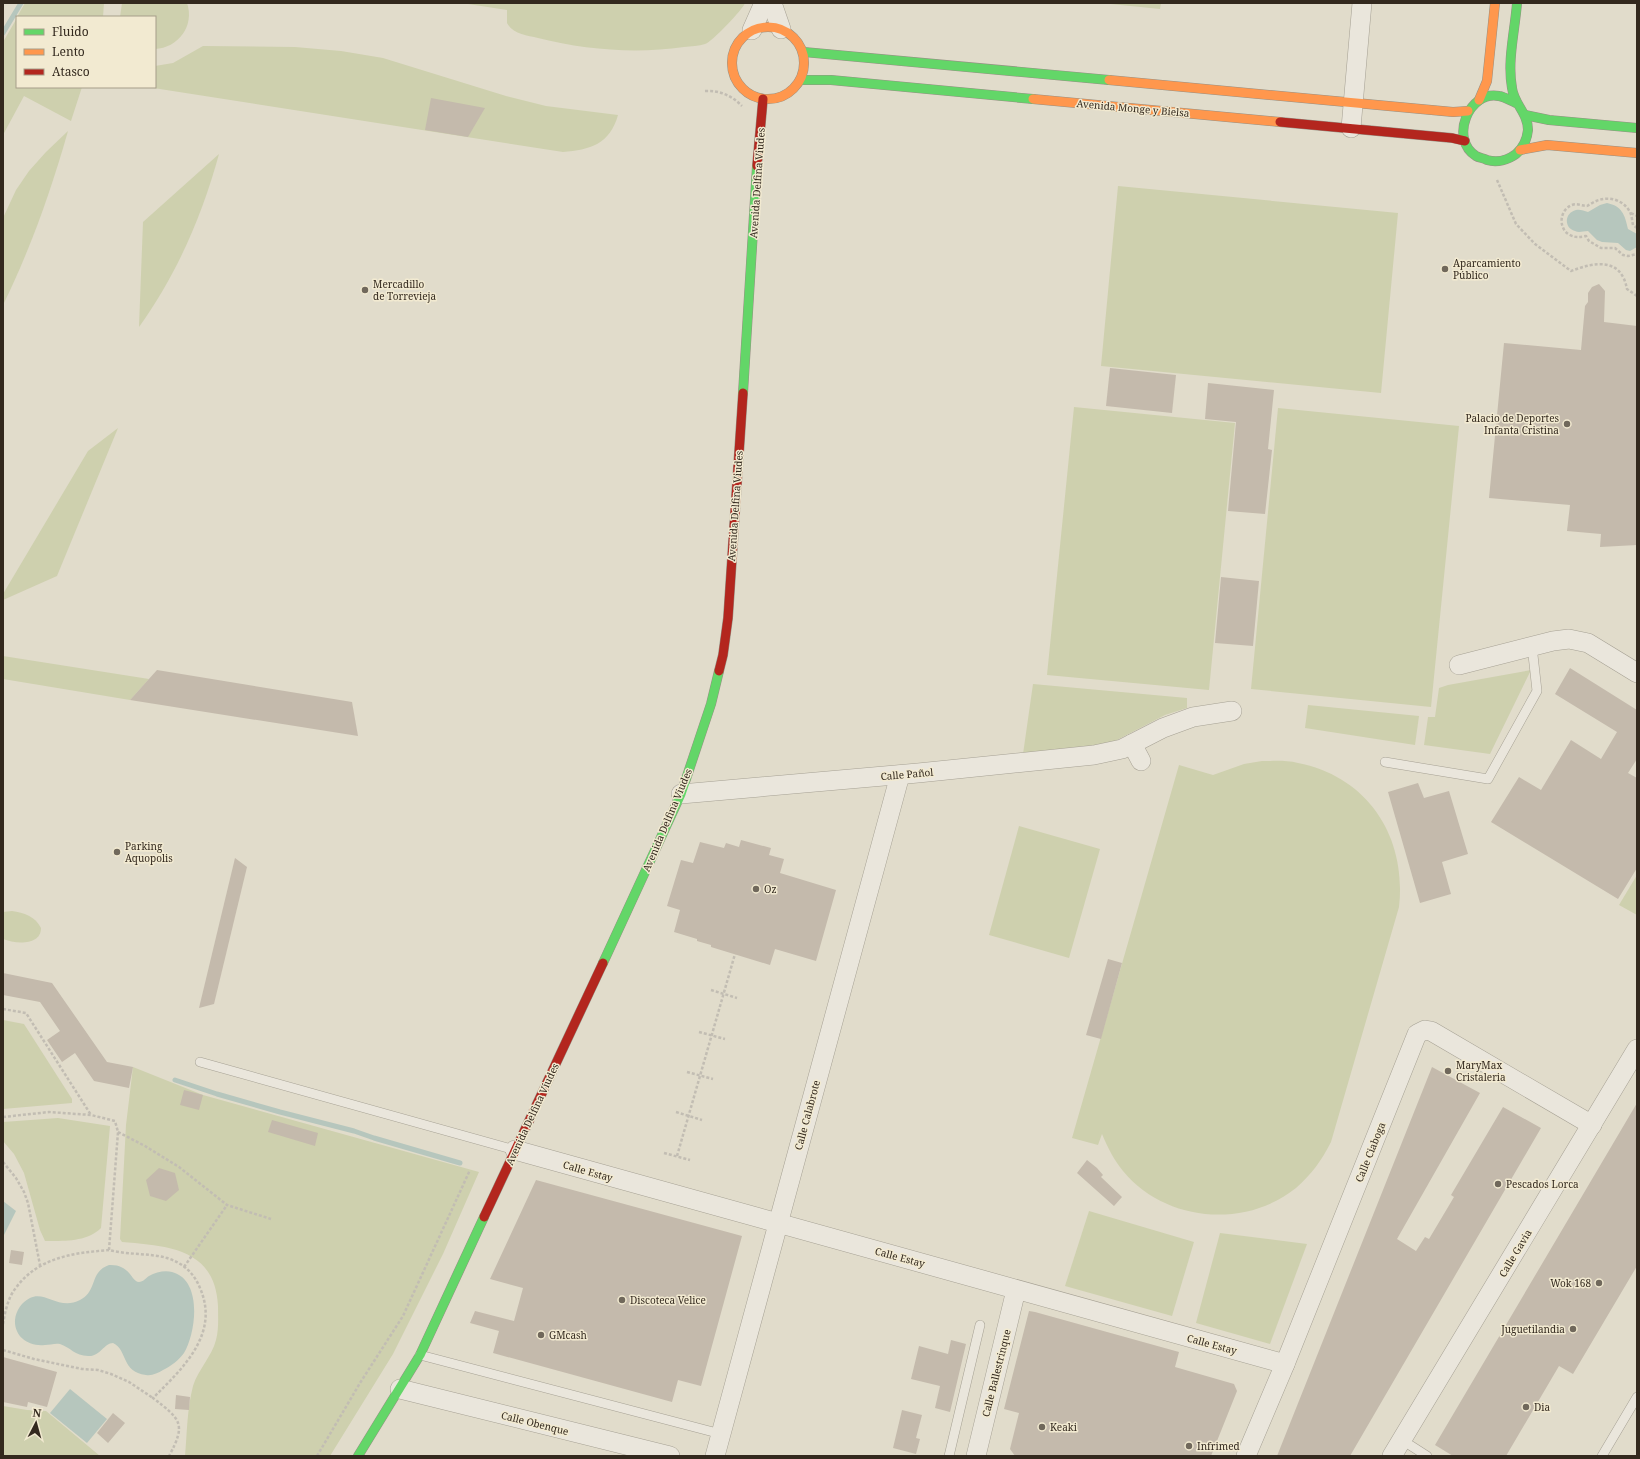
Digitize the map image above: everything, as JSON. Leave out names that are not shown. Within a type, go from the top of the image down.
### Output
[{"type":"street","points":[[752,30],[764,3]]},
{"type":"street","points":[[772,3],[781,29]]},
{"type":"street","points":[[1352,128],[1362,3]]},
{"type":"street","points":[[1479,100],[1487,81],[1495,3]]},
{"type":"street","points":[[1518,3],[1511,71],[1512,92],[1516,103],[1525,115],[1528,133],[1520,150]]},
{"type":"street","points":[[766,27],[781,29],[795,38],[804,52],[804,71],[797,86],[785,95],[778,98],[763,100],[744,90],[737,82],[732,72],[731,60],[733,51],[744,35],[752,30],[766,27]]},
{"type":"street","points":[[804,52],[1453,112],[1468,111]]},
{"type":"street","name":"Avenida Monge y Bielsa","points":[[801,80],[831,80],[1352,128],[1452,138],[1465,141]]},
{"type":"street","points":[[1516,103],[1502,96],[1486,97],[1479,100],[1468,111],[1462,126],[1465,141],[1473,153],[1486,160],[1494,161],[1508,158],[1520,150],[1532,146],[1547,145],[1637,153]]},
{"type":"street","name":"Avenida Delfina Viudes","points":[[358,1456],[420,1355],[514,1150],[681,794],[711,704],[724,655],[728,610],[759,138],[763,100]]},
{"type":"street","points":[[1525,115],[1549,120],[1637,128]]},
{"type":"street","points":[[1459,665],[1569,638],[1588,643],[1637,673]]},
{"type":"street","name":"Calle Pañol","points":[[681,794],[900,775],[1094,755],[1109,752],[1137,752],[1178,722],[1208,714],[1232,711]]},
{"type":"street","name":"Calle Calabrote","points":[[714,1456],[900,775]]},
{"type":"street","name":"Calle Ciaboga","points":[[1246,1456],[1285,1364],[1419,1032],[1425,1030],[1431,1032],[1592,1125]]},
{"type":"street","name":"Calle Gavia","points":[[1392,1456],[1637,1049]]},
{"type":"street","name":"Calle Estay","points":[[514,1150],[1285,1364]]},
{"type":"street","name":"Calle Ballestrinque","points":[[976,1456],[1016,1290]]},
{"type":"street","name":"Calle Obenque","points":[[400,1389],[670,1456]]},
{"type":"lane","points":[[1385,762],[1488,779],[1537,692],[1532,646]]},
{"type":"lane","points":[[200,1062],[514,1150]]},
{"type":"lane","points":[[949,1456],[980,1324]]},
{"type":"lane","points":[[420,1355],[721,1434]]},
{"type":"lane","points":[[1602,1456],[1637,1397]]},
{"type":"lane","points":[[1402,1440],[1427,1456]]},
{"type":"path","points":[[705,91],[713,90],[726,94],[741,104],[745,109]]},
{"type":"path","points":[[1496,178],[1516,224],[1535,244],[1571,271],[1596,263],[1606,264],[1615,268],[1623,276],[1627,289],[1637,296]]},
{"type":"path","points":[[1637,228],[1633,225],[1630,213],[1625,205],[1617,200],[1607,198],[1598,200],[1587,206],[1579,204],[1572,205],[1566,209],[1562,216],[1562,224],[1565,231],[1571,236],[1578,238],[1586,236],[1589,241],[1601,248],[1614,248],[1623,255],[1637,258]]},
{"type":"path","points":[[1630,213],[1637,216]]},
{"type":"path","points":[[1633,256],[1637,254]]},
{"type":"path","points":[[677,1156],[735,954]]},
{"type":"path","points":[[711,990],[736,998]]},
{"type":"path","points":[[3,1009],[26,1013],[92,1115]]},
{"type":"path","points":[[699,1032],[725,1040]]},
{"type":"path","points":[[687,1072],[713,1079]]},
{"type":"path","points":[[3,1117],[49,1112],[92,1115],[115,1121],[118,1132],[109,1250]]},
{"type":"path","points":[[676,1112],[702,1120]]},
{"type":"path","points":[[118,1132],[145,1146],[179,1167],[227,1205],[271,1219]]},
{"type":"path","points":[[664,1153],[690,1160]]},
{"type":"path","points":[[3,1162],[16,1178],[28,1203],[40,1265]]},
{"type":"path","points":[[317,1456],[360,1383],[391,1337],[403,1316],[470,1170]]},
{"type":"path","points":[[184,1266],[227,1205]]},
{"type":"path","points":[[3,1324],[6,1308],[14,1289],[40,1265],[57,1258],[86,1252],[109,1250],[120,1253],[167,1258],[184,1266],[198,1281],[203,1293],[206,1307],[206,1322],[194,1352],[183,1368],[153,1398]]},
{"type":"path","points":[[3,1350],[34,1360],[82,1369],[98,1370],[129,1382],[172,1412],[178,1419],[179,1427],[176,1443],[169,1456]]},
{"type":"green space","points":[[25,3],[104,3],[103,16],[18,16]]},
{"type":"green space","points":[[122,3],[187,3],[189,20],[183,34],[177,40],[171,45],[156,49],[156,16],[120,16]]},
{"type":"green space","points":[[468,3],[745,3],[727,25],[714,38],[705,44],[666,49],[611,50],[556,42],[525,35],[513,30],[507,23],[507,10]]},
{"type":"green space","points":[[1101,3],[1161,3],[1160,9]]},
{"type":"green space","points":[[16,20],[16,88],[82,88],[71,121],[24,96],[3,135],[3,42]]},
{"type":"green space","points":[[203,46],[295,47],[341,51],[383,58],[506,96],[546,106],[618,115],[610,133],[598,144],[582,149],[563,152],[153,88],[156,88],[156,66],[173,63]]},
{"type":"green space","points":[[68,131],[39,220],[3,305],[3,218],[16,190],[29,171]]},
{"type":"green space","points":[[219,154],[205,200],[187,244],[153,307],[139,327],[143,222]]},
{"type":"green space","points":[[1118,186],[1398,213],[1381,393],[1101,366]]},
{"type":"green space","points":[[1074,407],[1235,423],[1209,690],[1047,675]]},
{"type":"green space","points":[[1278,408],[1459,426],[1431,707],[1251,689]]},
{"type":"green space","points":[[118,428],[57,576],[3,600],[3,594],[88,451]]},
{"type":"green space","points":[[3,656],[149,679],[130,700],[3,679]]},
{"type":"green space","points":[[1531,670],[1490,754],[1424,745],[1428,717],[1435,717],[1439,688],[1448,685]]},
{"type":"green space","points":[[1033,684],[1187,698],[1187,708],[1165,715],[1113,742],[1097,747],[1023,754]]},
{"type":"green space","points":[[1308,705],[1419,716],[1415,745],[1305,728]]},
{"type":"green space","points":[[1262,761],[1294,762],[1323,770],[1345,782],[1363,797],[1378,814],[1389,835],[1397,857],[1400,882],[1399,907],[1331,1142],[1324,1155],[1316,1167],[1296,1188],[1276,1201],[1253,1210],[1230,1214],[1206,1214],[1183,1210],[1161,1201],[1140,1188],[1120,1167],[1111,1154],[1102,1134],[1098,1145],[1072,1138],[1179,765],[1213,775],[1244,764]]},
{"type":"green space","points":[[1019,826],[1100,849],[1069,958],[989,935]]},
{"type":"green space","points":[[1637,875],[1637,915],[1619,905]]},
{"type":"green space","points":[[12,911],[25,914],[39,924],[41,928],[40,934],[37,938],[26,942],[14,942],[3,939],[3,912]]},
{"type":"green space","points":[[3,1020],[24,1024],[72,1099],[72,1103],[3,1109]]},
{"type":"green space","points":[[133,1067],[203,1095],[479,1172],[443,1254],[393,1354],[330,1456],[185,1456],[188,1412],[191,1395],[195,1380],[216,1340],[218,1327],[218,1306],[215,1287],[208,1272],[198,1261],[186,1254],[172,1249],[122,1242],[120,1239],[126,1125]]},
{"type":"green space","points":[[58,1118],[110,1126],[101,1228],[89,1236],[75,1240],[45,1241],[40,1230],[24,1173],[14,1154],[3,1141],[3,1122]]},
{"type":"green space","points":[[1089,1211],[1194,1242],[1172,1316],[1065,1286]]},
{"type":"green space","points":[[1220,1233],[1307,1244],[1270,1344],[1196,1323]]},
{"type":"green space","points":[[3,1406],[27,1410],[46,1411],[100,1456],[3,1456]]},
{"type":"shaded area","points":[[1607,203],[1616,206],[1622,212],[1626,219],[1628,229],[1637,234],[1637,247],[1630,251],[1626,250],[1618,243],[1602,242],[1597,240],[1588,231],[1577,232],[1571,229],[1567,224],[1569,214],[1572,212],[1579,210],[1588,212]]},
{"type":"shaded area","points":[[3,1201],[16,1211],[3,1237]]},
{"type":"shaded area","points":[[109,1265],[122,1267],[136,1281],[139,1282],[155,1273],[166,1271],[182,1277],[189,1285],[193,1296],[194,1308],[192,1333],[184,1353],[169,1367],[157,1373],[146,1375],[132,1370],[118,1346],[113,1343],[107,1345],[92,1356],[83,1356],[60,1344],[33,1344],[24,1340],[17,1331],[15,1320],[17,1313],[22,1304],[27,1300],[36,1296],[41,1296],[65,1303],[72,1303],[80,1300],[89,1292],[99,1272]]},
{"type":"shaded area","points":[[70,1389],[107,1419],[87,1443],[50,1413]]},
{"type":"building","points":[[431,98],[485,108],[468,137],[425,130]]},
{"type":"building","name":"Palacio de Deportes Infanta Cristina","points":[[1599,284],[1605,291],[1604,322],[1637,326],[1637,545],[1600,547],[1601,534],[1567,531],[1570,505],[1489,498],[1504,343],[1581,350],[1585,306],[1588,302],[1588,293],[1592,287]]},
{"type":"building","points":[[1110,368],[1176,375],[1172,413],[1106,406]]},
{"type":"building","points":[[1208,383],[1274,390],[1268,449],[1272,450],[1265,514],[1228,511],[1236,422],[1205,419]]},
{"type":"building","points":[[1221,577],[1259,581],[1253,646],[1215,643]]},
{"type":"building","points":[[1570,668],[1637,710],[1637,759],[1628,773],[1637,778],[1637,868],[1618,899],[1491,822],[1519,777],[1541,790],[1571,740],[1601,759],[1617,732],[1555,694]]},
{"type":"building","points":[[157,670],[352,702],[358,736],[130,700]]},
{"type":"building","points":[[1418,783],[1424,798],[1449,791],[1468,854],[1442,862],[1451,894],[1420,903],[1388,792]]},
{"type":"building","points":[[741,840],[771,848],[769,855],[784,859],[780,873],[836,890],[816,961],[775,949],[770,965],[711,947],[711,945],[697,941],[697,939],[674,932],[680,910],[667,906],[681,860],[693,863],[700,842],[724,848],[726,843],[739,847]]},
{"type":"building","points":[[235,858],[247,867],[214,1004],[199,1008]]},
{"type":"building","points":[[1108,959],[1122,963],[1101,1039],[1086,1035]]},
{"type":"building","points":[[3,973],[52,983],[107,1062],[133,1067],[129,1088],[94,1081],[75,1053],[62,1062],[47,1040],[60,1031],[40,1002],[3,995]]},
{"type":"building","points":[[1432,1067],[1480,1093],[1397,1239],[1416,1251],[1425,1237],[1429,1239],[1454,1197],[1451,1195],[1503,1107],[1541,1128],[1350,1456],[1277,1456]]},
{"type":"building","points":[[184,1090],[203,1095],[199,1110],[180,1105]]},
{"type":"building","points":[[1637,1103],[1637,1266],[1573,1374],[1559,1366],[1506,1456],[1453,1456],[1435,1445]]},
{"type":"building","points":[[272,1120],[318,1133],[315,1146],[268,1132]]},
{"type":"building","points":[[1087,1160],[1097,1168],[1103,1175],[1101,1177],[1122,1197],[1114,1206],[1077,1173]]},
{"type":"building","points":[[159,1168],[175,1173],[179,1190],[166,1201],[150,1196],[146,1180]]},
{"type":"building","name":"Discoteca Velice","points":[[536,1180],[742,1236],[701,1386],[678,1380],[672,1402],[493,1353],[499,1331],[470,1323],[475,1311],[514,1321],[523,1288],[490,1279]]},
{"type":"building","points":[[11,1250],[24,1252],[22,1265],[9,1263]]},
{"type":"building","points":[[1029,1311],[1179,1352],[1175,1367],[1234,1384],[1237,1391],[1211,1456],[1015,1456],[1010,1449],[1019,1413],[1004,1409]]},
{"type":"building","points":[[951,1340],[966,1344],[950,1412],[935,1408],[940,1386],[911,1379],[919,1346],[948,1354]]},
{"type":"building","points":[[3,1357],[57,1372],[47,1407],[28,1402],[27,1407],[3,1402]]},
{"type":"building","points":[[176,1395],[190,1397],[189,1410],[175,1409]]},
{"type":"building","points":[[902,1410],[922,1415],[916,1438],[920,1439],[916,1454],[893,1448]]},
{"type":"building","points":[[113,1413],[125,1423],[108,1443],[97,1433]]},
{"type":"waterway","points":[[3,33],[21,3]]},
{"type":"waterway","points":[[175,1080],[217,1094],[354,1131],[460,1163]]},
{"type":"traffic: fast","points":[[1516,103],[1499,96],[1488,96],[1479,100],[1471,108],[1466,117],[1464,139],[1468,148],[1476,156],[1491,161],[1506,159],[1518,152],[1523,146],[1527,137],[1528,130],[1526,119],[1513,94],[1510,67],[1517,3]]},
{"type":"traffic: fast","points":[[804,52],[1109,80]]},
{"type":"traffic: fast","points":[[801,80],[831,80],[1033,99]]},
{"type":"traffic: fast","points":[[1525,115],[1549,120],[1637,128]]},
{"type":"traffic: fast","points":[[743,393],[757,166]]},
{"type":"traffic: fast","points":[[603,963],[681,794],[711,704],[719,671]]},
{"type":"traffic: fast","points":[[358,1456],[420,1355],[484,1217]]},
{"type":"traffic: slow","points":[[1479,100],[1487,81],[1495,3]]},
{"type":"traffic: slow","points":[[761,27],[775,27],[782,29],[794,37],[802,49],[804,63],[802,77],[794,89],[782,97],[775,99],[761,99],[754,97],[742,89],[734,77],[732,70],[732,56],[734,49],[742,37],[754,29],[761,27]]},
{"type":"traffic: slow","points":[[1109,80],[1453,112],[1468,111]]},
{"type":"traffic: slow","points":[[1033,99],[1280,122]]},
{"type":"traffic: slow","points":[[1520,150],[1547,145],[1637,153]]},
{"type":"traffic: jam","points":[[757,166],[763,99]]},
{"type":"traffic: jam","points":[[1280,122],[1452,138],[1465,141]]},
{"type":"traffic: jam","points":[[719,671],[723,655],[728,618],[743,393]]},
{"type":"traffic: jam","points":[[484,1217],[603,963]]},
{"type":"place","name":"Aparcamiento Público","points":[[1445,269]]},
{"type":"place","name":"Mercadillo de Torrevieja","points":[[365,290]]},
{"type":"place","name":"Palacio de Deportes Infanta Cristina","points":[[1567,424]]},
{"type":"place","name":"Parking Aquopolis","points":[[117,852]]},
{"type":"place","name":"Oz","points":[[756,889]]},
{"type":"place","name":"MaryMax Cristaleria","points":[[1448,1071]]},
{"type":"place","name":"Pescados Lorca","points":[[1498,1184]]},
{"type":"place","name":"Wok 168","points":[[1599,1283]]},
{"type":"place","name":"Discoteca Velice","points":[[622,1300]]},
{"type":"place","name":"Juguetilandia","points":[[1573,1329]]},
{"type":"place","name":"GMcash","points":[[541,1335]]},
{"type":"place","name":"Dia","points":[[1526,1407]]},
{"type":"place","name":"Keaki","points":[[1042,1427]]},
{"type":"place","name":"Infrimed","points":[[1189,1446]]}]
